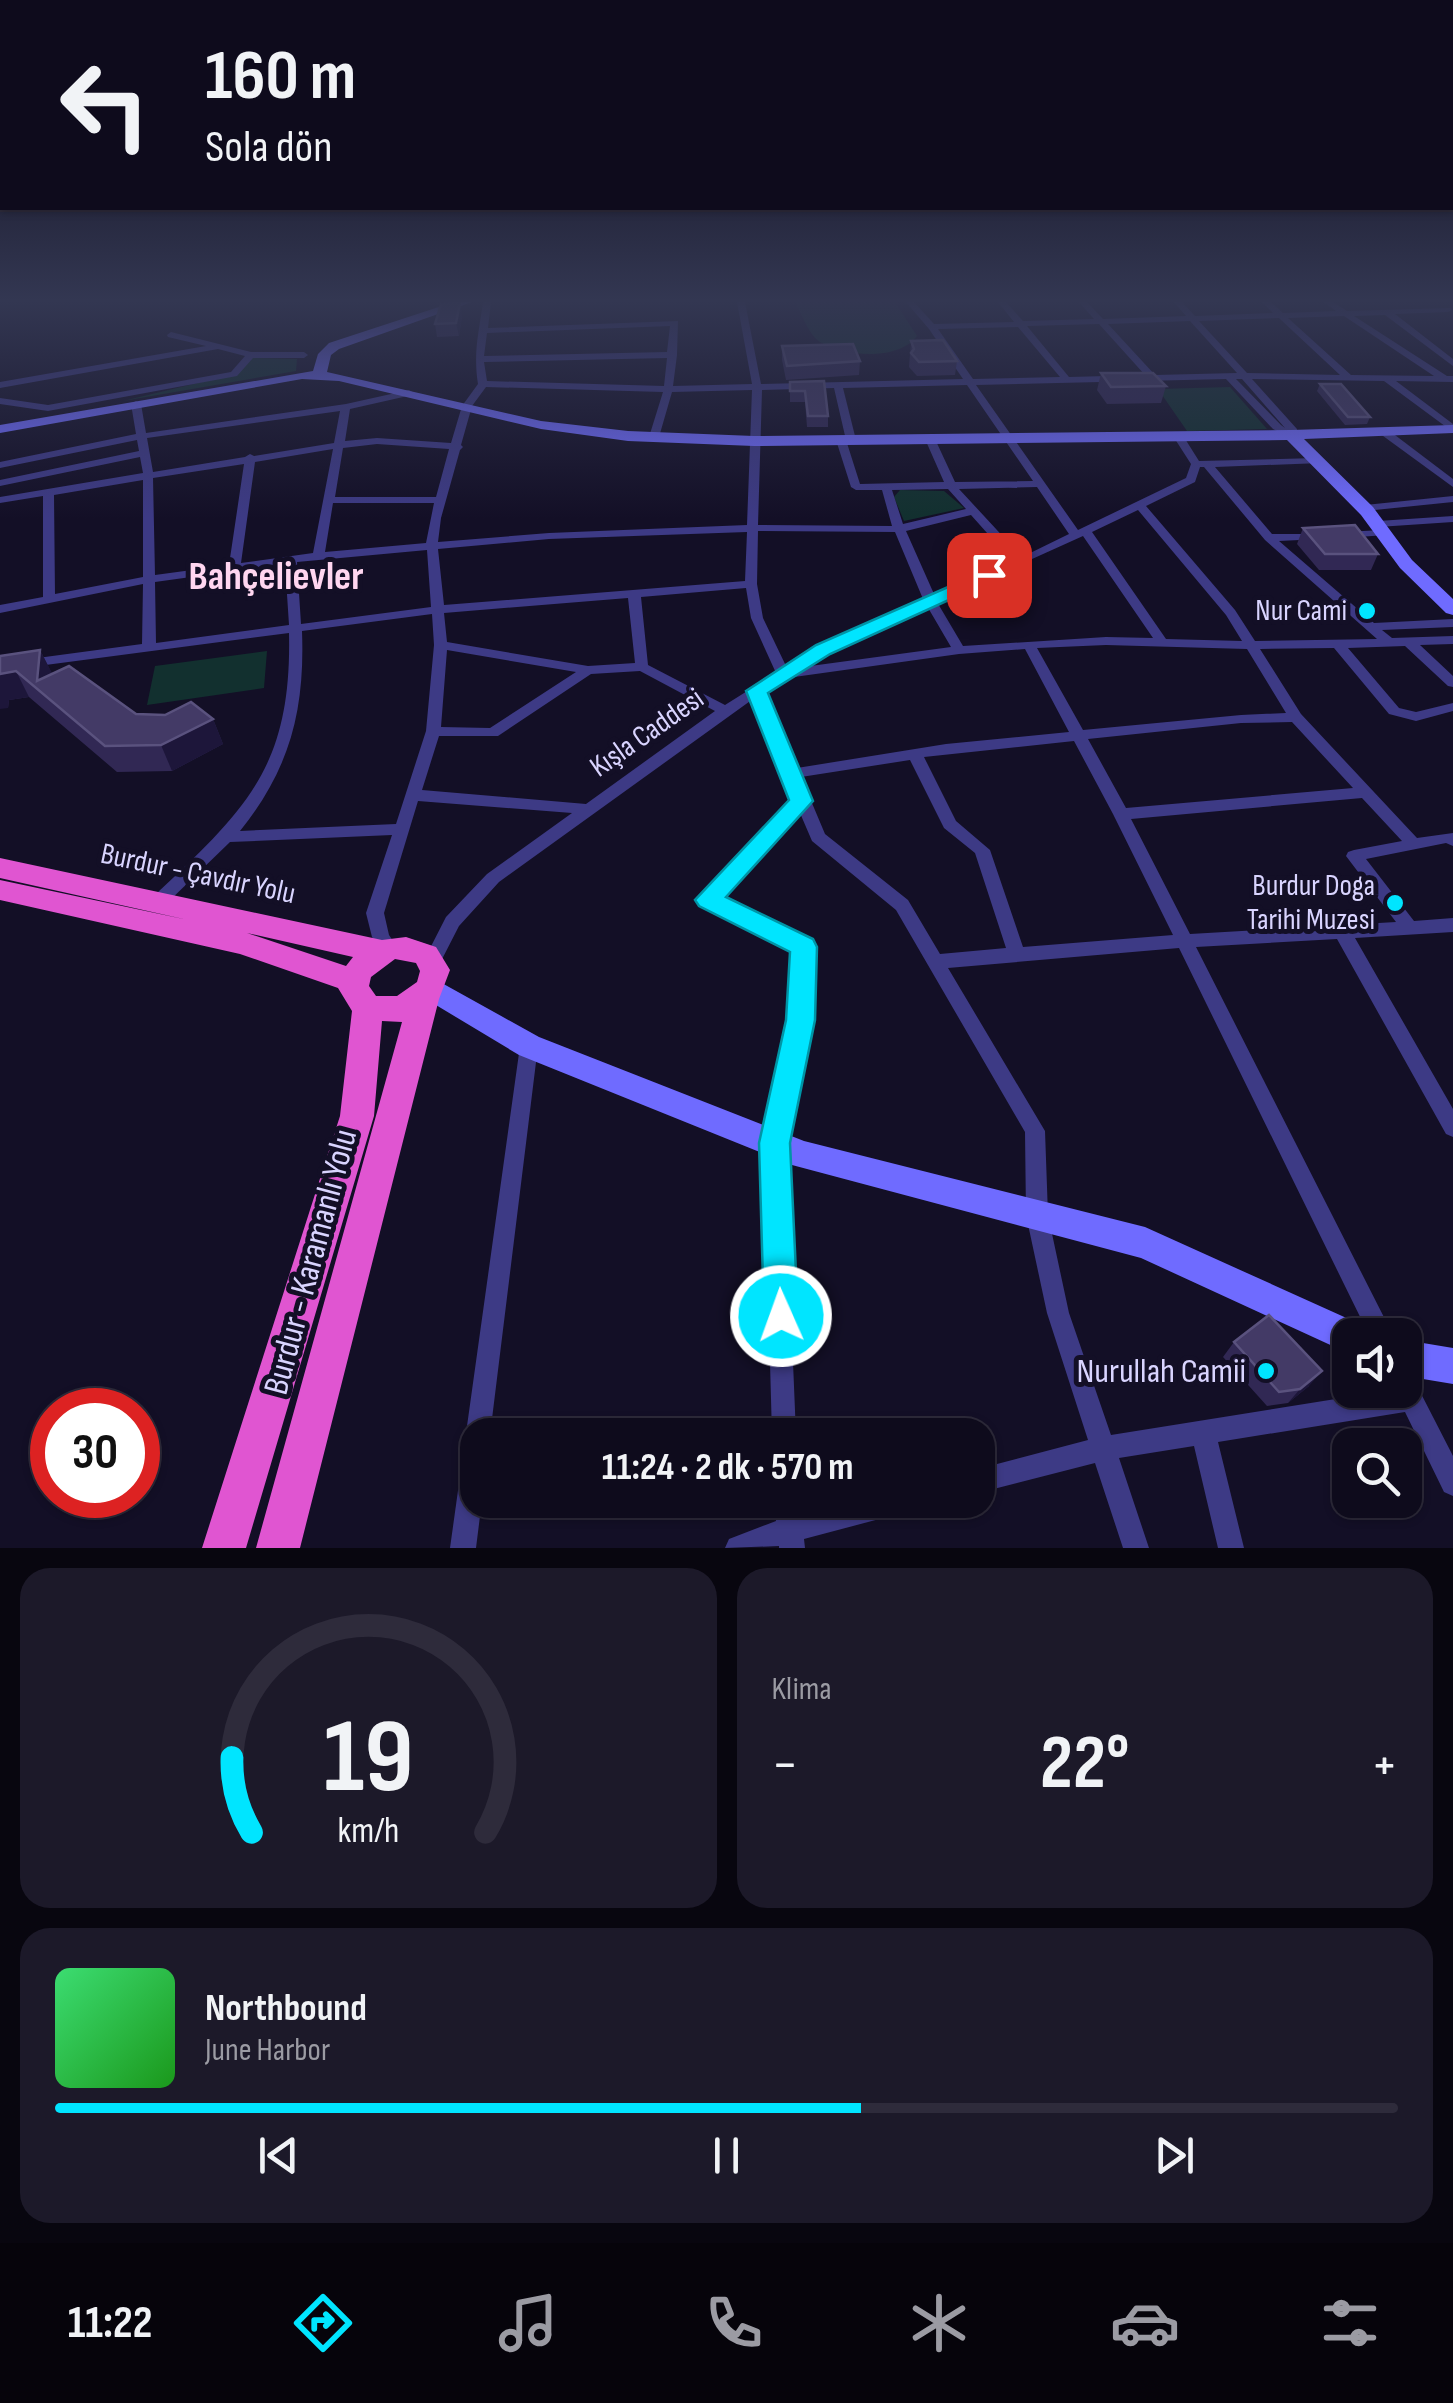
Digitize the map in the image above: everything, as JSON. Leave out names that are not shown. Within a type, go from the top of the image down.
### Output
[{"type":"highway","name":"Burdur - Çavdır Yolu","points":[[0,868],[386,951]]},
{"type":"highway","name":"Burdur - Çavdır Yolu","points":[[0,890],[242,943],[361,995]]},
{"type":"highway","points":[[417,950],[429,982],[403,1009],[361,995],[363,964],[386,951],[417,950]]},
{"type":"highway","name":"Burdur - Karamanlı Yolu","points":[[278,1548],[429,982]]},
{"type":"highway","name":"Burdur - Karamanlı Yolu","points":[[224,1548],[356,1116],[361,995]]},
{"type":"main road","points":[[0,429],[311,375],[409,393],[541,425],[654,437],[754,441],[1291,435],[1453,429]]},
{"type":"main road","points":[[1291,435],[1365,508],[1406,564],[1453,609]]},
{"type":"main road","points":[[429,982],[530,1046],[774,1143],[803,1154],[1145,1242],[1332,1329]]},
{"type":"main road","points":[[1422,1361],[1453,1366]]},
{"type":"street","points":[[0,385],[60,374]]},
{"type":"street","points":[[0,401],[48,408],[233,374]]},
{"type":"street","points":[[482,374],[484,384]]},
{"type":"street","points":[[654,437],[670,374]]},
{"type":"street","points":[[754,374],[751,584],[757,618],[784,674],[959,650],[1029,645],[1338,645],[1453,640]]},
{"type":"street","points":[[965,374],[1042,484],[1162,642]]},
{"type":"street","points":[[1063,374],[1066,378]]},
{"type":"street","points":[[386,951],[375,913],[433,730],[441,609],[432,546],[440,500],[467,406],[484,384],[668,389],[1228,376],[1450,381]]},
{"type":"street","points":[[1228,376],[1277,428],[1291,435],[1292,428],[1245,376]]},
{"type":"street","points":[[1385,377],[1453,429]]},
{"type":"street","points":[[838,386],[856,487],[1042,484]]},
{"type":"street","points":[[0,466],[144,436],[346,407],[409,393]]},
{"type":"street","points":[[136,404],[148,473],[149,647]]},
{"type":"street","points":[[318,556],[346,407]]},
{"type":"street","points":[[1384,432],[1453,484]]},
{"type":"street","points":[[1178,436],[1269,538],[1389,643]]},
{"type":"street","points":[[930,439],[952,486],[1020,562]]},
{"type":"street","points":[[0,500],[148,473],[340,445],[376,441],[458,447]]},
{"type":"street","points":[[0,483],[146,453]]},
{"type":"street","points":[[236,566],[250,457]]},
{"type":"street","points":[[1202,464],[1317,461]]},
{"type":"street","name":"Kışla Caddesi","points":[[429,982],[452,922],[492,878],[724,712],[823,650],[1192,480],[1202,464]]},
{"type":"street","points":[[886,486],[898,529],[928,601],[959,650]]},
{"type":"street","points":[[48,491],[49,600]]},
{"type":"street","points":[[1365,508],[1453,499]]},
{"type":"street","points":[[329,500],[440,500]]},
{"type":"street","points":[[1140,505],[1231,613],[1296,717],[1414,844]]},
{"type":"street","points":[[0,609],[150,579],[318,556],[549,536],[750,528],[898,529],[972,511]]},
{"type":"street","points":[[1269,538],[1453,519]]},
{"type":"street","points":[[158,902],[224,837],[270,778],[285,742],[294,686],[292,559]]},
{"type":"street","points":[[0,667],[441,609],[751,584]]},
{"type":"street","points":[[634,592],[642,667]]},
{"type":"street","points":[[1370,627],[1453,624]]},
{"type":"street","points":[[1409,642],[1453,683]]},
{"type":"street","points":[[441,645],[588,670],[642,667],[724,712]]},
{"type":"street","points":[[1029,645],[1121,814],[1373,1318]]},
{"type":"street","points":[[1338,645],[1394,711],[1416,716],[1453,708]]},
{"type":"street","points":[[433,730],[493,733],[588,670]]},
{"type":"street","points":[[757,691],[818,837],[902,905],[1035,1131],[1038,1215],[1058,1313],[1136,1548]]},
{"type":"street","points":[[789,774],[946,750],[1241,719],[1296,717]]},
{"type":"street","points":[[916,756],[950,824],[982,850],[1017,954]]},
{"type":"street","points":[[1121,814],[1366,792]]},
{"type":"street","points":[[413,795],[586,809]]},
{"type":"street","points":[[783,1418],[774,1143],[800,1020],[804,947],[708,900],[802,801]]},
{"type":"street","points":[[224,837],[400,829]]},
{"type":"street","points":[[1408,925],[1354,856],[1452,838]]},
{"type":"street","points":[[934,962],[1408,925],[1453,925]]},
{"type":"street","points":[[1342,931],[1453,1128]]},
{"type":"street","points":[[481,1418],[530,1046]]},
{"type":"street","points":[[995,1477],[1104,1448],[1332,1407]]},
{"type":"street","points":[[1416,1408],[1453,1483]]},
{"type":"street","points":[[1203,1432],[1231,1548]]},
{"type":"street","points":[[463,1548],[467,1518]]},
{"type":"street","points":[[738,1548],[790,1539],[850,1518]]},
{"type":"green space","points":[[234,374],[277,374],[123,401]]},
{"type":"green space","points":[[1230,387],[1267,429],[1187,431],[1158,389]]},
{"type":"green space","points":[[900,490],[944,491],[964,508],[904,521],[894,497]]},
{"type":"green space","points":[[267,651],[264,688],[147,705],[155,666]]},
{"type":"building","points":[[1102,374],[1154,374],[1166,386],[1111,387]]},
{"type":"building","points":[[824,381],[828,416],[808,416],[805,391],[790,391],[790,382]]},
{"type":"building","points":[[1320,384],[1341,384],[1370,417],[1348,417]]},
{"type":"building","points":[[1355,525],[1378,554],[1325,554],[1303,528]]},
{"type":"building","points":[[40,650],[37,681],[69,666],[136,714],[165,715],[191,702],[213,719],[161,745],[105,746],[16,671],[0,674],[0,656]]},
{"type":"building","points":[[1269,1315],[1322,1371],[1300,1389],[1279,1392],[1234,1342]]},
{"type":"place","name":"Nur Cami","points":[[1367,611]]},
{"type":"place","name":"Burdur Doga Tarihi Muzesi","points":[[1395,903]]},
{"type":"place","name":"Nurullah Camii","points":[[1266,1371]]},
{"type":"district","name":"Bahçelievler","points":[[276,577]]},
{"type":"route","points":[[781,1316],[774,1143],[800,1020],[804,947],[708,900],[802,801],[757,691],[823,650],[989,575]]}]
